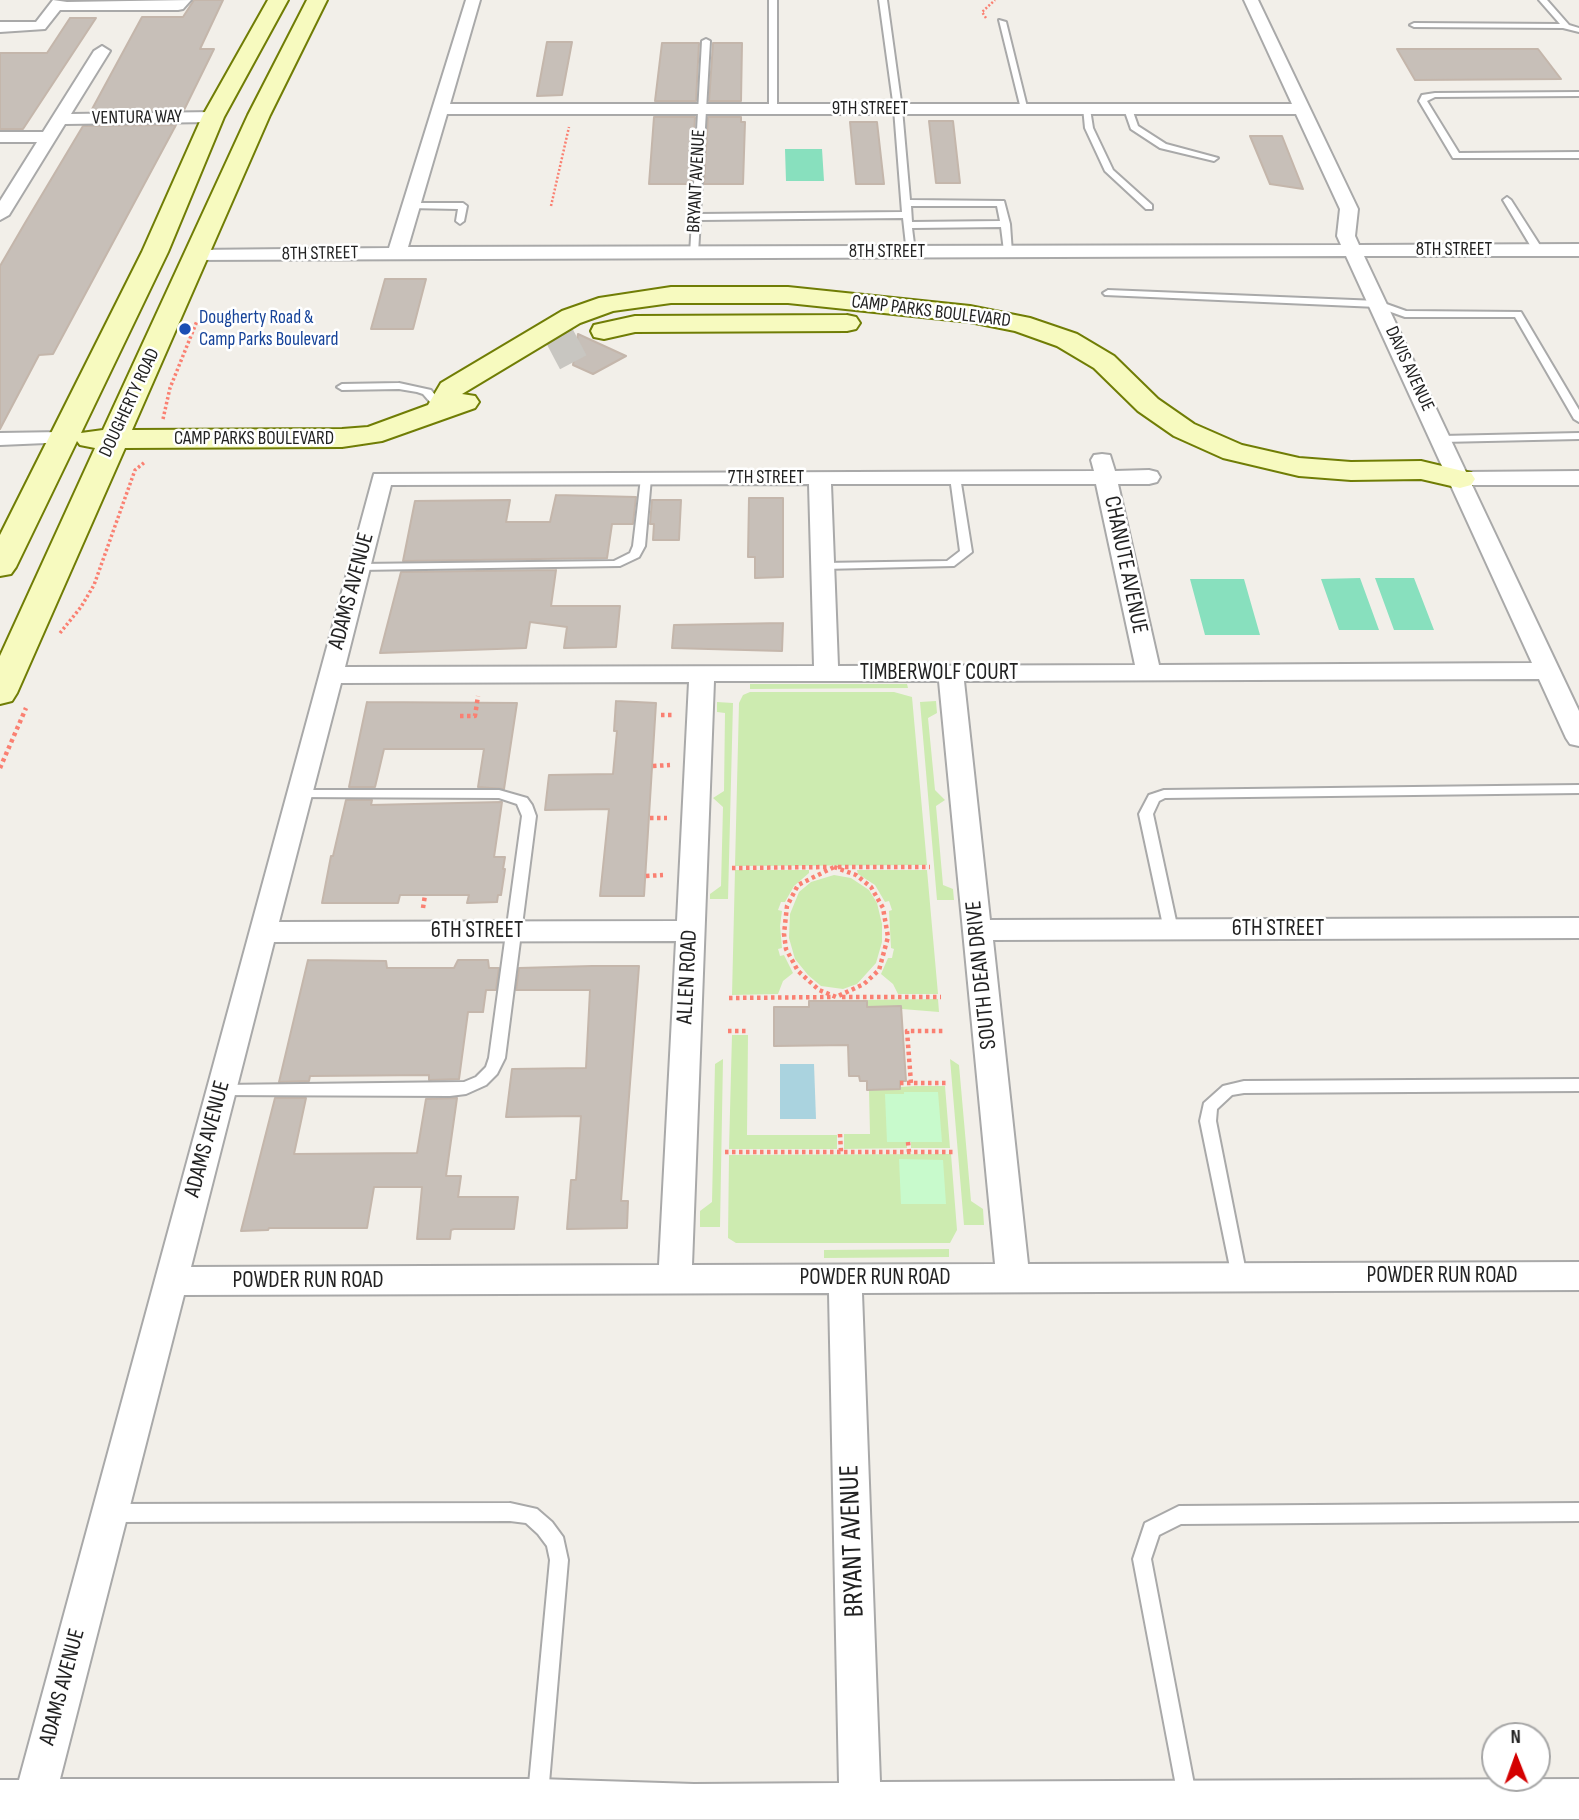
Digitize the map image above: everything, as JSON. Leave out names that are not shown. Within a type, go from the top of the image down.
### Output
[{"type":"main road","name":"DOUGHERTY ROAD","points":[[0,567],[155,252],[215,113],[278,0]]},
{"type":"main road","name":"DOUGHERTY ROAD","points":[[15,696],[114,439],[195,256],[317,0]]},
{"type":"main road","points":[[215,113],[234,122],[215,164],[215,176],[226,189]]},
{"type":"main road","name":"CAMP PARKS BOULEVARD","points":[[441,408],[451,389],[571,317],[608,304],[671,295],[788,295],[971,314],[1032,328],[1067,340],[1104,362],[1148,405],[1184,430],[1233,452],[1299,467],[1421,470],[1460,479]]},
{"type":"main road","name":"CAMP PARKS BOULEVARD","points":[[587,338],[635,324],[939,322],[977,328],[1038,345],[1080,366],[1128,414],[1166,440],[1221,464],[1262,477],[1320,484],[1432,484],[1460,479]]},
{"type":"main road","name":"CAMP PARKS BOULEVARD","points":[[62,438],[342,438],[372,435],[441,408],[475,400],[553,355]]},
{"type":"street","points":[[0,27],[40,26],[59,3],[178,6],[184,0]]},
{"type":"street","points":[[397,253],[473,0]]},
{"type":"street","name":"DAVIS AVENUE","points":[[1251,0],[1349,209],[1346,236],[1352,250],[1579,738]]},
{"type":"street","points":[[0,215],[102,51]]},
{"type":"street","name":"9TH STREET","points":[[439,109],[1301,109]]},
{"type":"street","name":"VENTURA WAY","points":[[64,114],[215,113]]},
{"type":"street","points":[[0,137],[50,137]]},
{"type":"street","name":"8TH STREET","points":[[195,256],[397,253],[1579,250]]},
{"type":"street","points":[[0,439],[62,438]]},
{"type":"street","name":"7TH STREET","points":[[382,479],[955,477],[1104,467],[1149,477]]},
{"type":"street","name":"CHANUTE AVENUE","points":[[1104,467],[1149,673]]},
{"type":"street","points":[[820,477],[826,674]]},
{"type":"street","points":[[1460,479],[1579,478]]},
{"type":"street","name":"ADAMS AVENUE","points":[[17,1800],[109,1513],[382,479]]},
{"type":"street","name":"TIMBERWOLF COURT","points":[[330,675],[1549,671]]},
{"type":"street","name":"SOUTH DEAN DRIVE","points":[[951,673],[1013,1278]]},
{"type":"street","name":"ALLEN ROAD","points":[[675,1279],[702,674]]},
{"type":"street","name":"6TH STREET","points":[[977,930],[1579,928]]},
{"type":"street","name":"6TH STREET","points":[[263,932],[690,931]]},
{"type":"street","name":"POWDER RUN ROAD","points":[[170,1281],[1579,1276]]},
{"type":"street","name":"BRYANT AVENUE","points":[[845,1278],[860,1804]]},
{"type":"street","points":[[17,1800],[538,1799],[694,1804],[860,1804],[1579,1799]]},
{"type":"lane","points":[[773,0],[773,108]]},
{"type":"lane","points":[[883,0],[898,109],[909,252]]},
{"type":"lane","points":[[1543,0],[1566,26]]},
{"type":"lane","points":[[1002,22],[1025,109]]},
{"type":"lane","points":[[1414,25],[1566,26],[1579,30]]},
{"type":"lane","name":"BRYANT AVENUE","points":[[693,253],[706,41]]},
{"type":"lane","points":[[1579,94],[1436,95],[1426,97],[1423,101],[1456,156],[1579,155]]},
{"type":"lane","points":[[1086,109],[1089,128],[1109,171],[1149,207]]},
{"type":"lane","points":[[1128,109],[1134,127],[1163,146],[1214,158]]},
{"type":"lane","points":[[1507,200],[1538,250]]},
{"type":"lane","points":[[905,203],[1001,203],[1009,251]]},
{"type":"lane","points":[[411,205],[463,205],[460,220]]},
{"type":"lane","points":[[695,217],[1005,224]]},
{"type":"lane","points":[[1108,293],[1378,304],[1405,314],[1518,314],[1579,419]]},
{"type":"lane","points":[[342,387],[399,386],[418,389],[426,392],[441,408]]},
{"type":"lane","points":[[1442,439],[1579,436]]},
{"type":"lane","points":[[823,566],[950,564],[966,552],[955,477]]},
{"type":"lane","points":[[359,567],[616,564],[635,555],[639,546],[646,478]]},
{"type":"lane","points":[[1171,930],[1146,814],[1154,799],[1164,793],[1579,789]]},
{"type":"lane","points":[[221,1091],[450,1090],[466,1088],[481,1081],[492,1070],[497,1058],[529,816],[522,801],[499,794],[299,794]]},
{"type":"lane","points":[[1239,1277],[1208,1121],[1209,1107],[1228,1090],[1244,1087],[1579,1085]]},
{"type":"lane","points":[[109,1513],[510,1512],[530,1516],[545,1528],[556,1543],[559,1560],[538,1799]]},
{"type":"lane","points":[[1187,1801],[1142,1559],[1152,1529],[1179,1515],[1579,1512]]},
{"type":"path","points":[[551,206],[573,109]]},
{"type":"path","points":[[57,638],[94,585],[135,470],[146,460]]},
{"type":"path","points":[[460,716],[475,716],[479,691]]},
{"type":"path","points":[[0,768],[15,696]]},
{"type":"path","points":[[661,715],[673,715]]},
{"type":"path","points":[[653,766],[670,765]]},
{"type":"path","points":[[650,818],[667,818]]},
{"type":"path","points":[[834,867],[856,875],[871,887],[883,908],[888,937],[878,970],[864,984],[836,997],[819,990],[797,971],[786,950],[784,934],[788,906],[799,886],[810,877],[834,867]]},
{"type":"path","points":[[732,868],[930,867]]},
{"type":"path","points":[[646,876],[663,875]]},
{"type":"path","points":[[423,909],[425,895]]},
{"type":"path","points":[[729,998],[941,997]]},
{"type":"path","points":[[728,1031],[748,1031]]},
{"type":"path","points":[[911,1083],[907,1031],[944,1031]]},
{"type":"path","points":[[900,1083],[949,1083]]},
{"type":"path","points":[[840,1134],[841,1152]]},
{"type":"path","points":[[908,1142],[909,1152]]},
{"type":"path","points":[[725,1152],[954,1152]]},
{"type":"green space","points":[[785,149],[822,149],[824,181],[786,181]]},
{"type":"green space","points":[[1360,578],[1379,630],[1339,630],[1321,579]]},
{"type":"green space","points":[[1375,578],[1414,578],[1434,630],[1394,630]]},
{"type":"green space","points":[[1190,579],[1244,579],[1260,635],[1205,635]]},
{"type":"green space","points":[[750,684],[907,684],[908,688],[750,689]]},
{"type":"green space","points":[[750,692],[894,692],[912,697],[927,865],[735,866],[739,703],[743,695]]},
{"type":"green space","points":[[936,701],[937,713],[928,718],[935,790],[945,800],[936,806],[943,885],[953,889],[954,900],[937,900],[920,702]]},
{"type":"green space","points":[[717,702],[733,703],[728,899],[710,899],[710,894],[721,886],[723,807],[713,798],[724,791],[725,713],[717,712]]},
{"type":"green space","points":[[735,870],[809,870],[794,886],[785,902],[781,902],[778,910],[782,911],[782,948],[778,949],[793,973],[783,981],[778,994],[732,995]]},
{"type":"green space","points":[[857,870],[927,870],[938,994],[898,994],[893,984],[881,974],[888,958],[892,958],[894,949],[891,948],[889,911],[892,910],[889,901],[885,902],[875,885],[858,874]]},
{"type":"green space","points":[[834,875],[851,878],[869,890],[877,903],[882,924],[882,942],[876,963],[857,984],[843,989],[821,986],[808,975],[795,959],[789,938],[790,914],[799,892],[811,882]]},
{"type":"green space","points":[[938,999],[939,1012],[902,1009],[901,1006],[867,1007],[864,1000]]},
{"type":"green space","points":[[732,1035],[748,1035],[747,1135],[837,1135],[837,1149],[729,1149]]},
{"type":"green space","points":[[723,1059],[720,1227],[700,1227],[700,1211],[712,1202],[715,1064]]},
{"type":"green space","points":[[950,1059],[959,1065],[971,1201],[983,1209],[984,1225],[964,1225]]},
{"type":"green space","points":[[945,1086],[950,1148],[911,1148],[911,1142],[942,1142],[905,1094],[907,1148],[844,1149],[844,1134],[870,1134],[869,1090]]},
{"type":"green space","points":[[938,1092],[942,1142],[887,1142],[885,1094]]},
{"type":"green space","points":[[951,1154],[957,1230],[950,1243],[736,1243],[728,1238],[729,1155]]},
{"type":"green space","points":[[899,1159],[943,1160],[946,1204],[901,1204]]},
{"type":"green space","points":[[949,1249],[949,1257],[824,1258],[824,1250]]},
{"type":"water","points":[[780,1064],[814,1064],[816,1119],[780,1119]]},
{"type":"building","points":[[194,0],[223,0],[200,49],[214,49],[184,110],[91,111],[142,17],[183,17]]},
{"type":"building","points":[[70,18],[96,18],[23,129],[0,129],[0,53],[47,53]]},
{"type":"building","points":[[547,42],[572,42],[562,95],[537,96]]},
{"type":"building","points":[[662,43],[699,43],[696,101],[655,101]]},
{"type":"building","points":[[713,43],[742,43],[741,101],[709,101]]},
{"type":"building","points":[[1397,49],[1538,49],[1561,79],[1415,80]]},
{"type":"building","points":[[654,117],[695,117],[691,184],[649,184]]},
{"type":"building","points":[[708,117],[741,117],[741,122],[745,122],[743,184],[704,184]]},
{"type":"building","points":[[929,121],[953,121],[960,183],[936,183]]},
{"type":"building","points":[[850,122],[877,122],[884,184],[856,184]]},
{"type":"building","points":[[176,125],[53,354],[39,355],[0,429],[0,266],[83,126]]},
{"type":"building","points":[[1250,136],[1282,136],[1303,189],[1270,184]]},
{"type":"building","points":[[385,279],[426,279],[413,329],[371,329]]},
{"type":"building","points":[[578,334],[626,356],[593,374],[573,365]]},
{"type":"building","points":[[556,495],[636,497],[633,524],[612,524],[607,558],[403,561],[415,501],[510,500],[506,522],[550,522]]},
{"type":"building","points":[[749,498],[783,498],[783,577],[755,578],[755,557],[748,557]]},
{"type":"building","points":[[652,500],[681,500],[679,540],[653,540],[654,524],[650,524]]},
{"type":"building","points":[[556,570],[551,606],[620,606],[616,647],[564,648],[567,627],[530,622],[526,648],[380,653],[401,572]]},
{"type":"building","points":[[783,623],[782,651],[672,648],[674,625]]},
{"type":"building","points":[[616,701],[656,703],[644,896],[600,896],[609,809],[545,810],[549,775],[613,774],[617,731],[614,731]]},
{"type":"building","points":[[367,702],[517,703],[504,789],[478,787],[484,749],[384,749],[375,787],[349,787]]},
{"type":"building","points":[[346,800],[372,800],[371,805],[502,802],[494,857],[505,857],[505,869],[501,895],[498,895],[497,902],[467,903],[469,895],[400,895],[398,903],[322,903]]},
{"type":"building","points":[[308,960],[386,961],[387,968],[454,968],[458,960],[488,960],[489,968],[499,968],[496,990],[486,990],[483,1012],[468,1012],[459,1079],[429,1080],[429,1075],[310,1076],[309,1081],[279,1082]]},
{"type":"building","points":[[639,966],[621,1201],[628,1201],[627,1228],[567,1229],[571,1180],[576,1180],[581,1116],[506,1117],[512,1069],[586,1068],[590,990],[516,990],[519,968]]},
{"type":"building","points":[[809,1001],[867,1001],[867,1007],[901,1006],[906,1081],[900,1081],[900,1089],[867,1090],[867,1081],[860,1081],[859,1076],[849,1076],[848,1045],[774,1046],[774,1007],[809,1007]]},
{"type":"building","points":[[275,1098],[306,1098],[294,1154],[417,1153],[426,1099],[457,1098],[446,1176],[461,1176],[458,1197],[518,1197],[514,1229],[454,1229],[451,1230],[450,1239],[417,1239],[422,1187],[374,1187],[367,1228],[269,1228],[241,1231]]},
{"type":"tunnel","points":[[553,356],[587,338]]},
{"type":"place","name":"Dougherty Road & Camp Parks Boulevard","points":[[185,329]]}]
